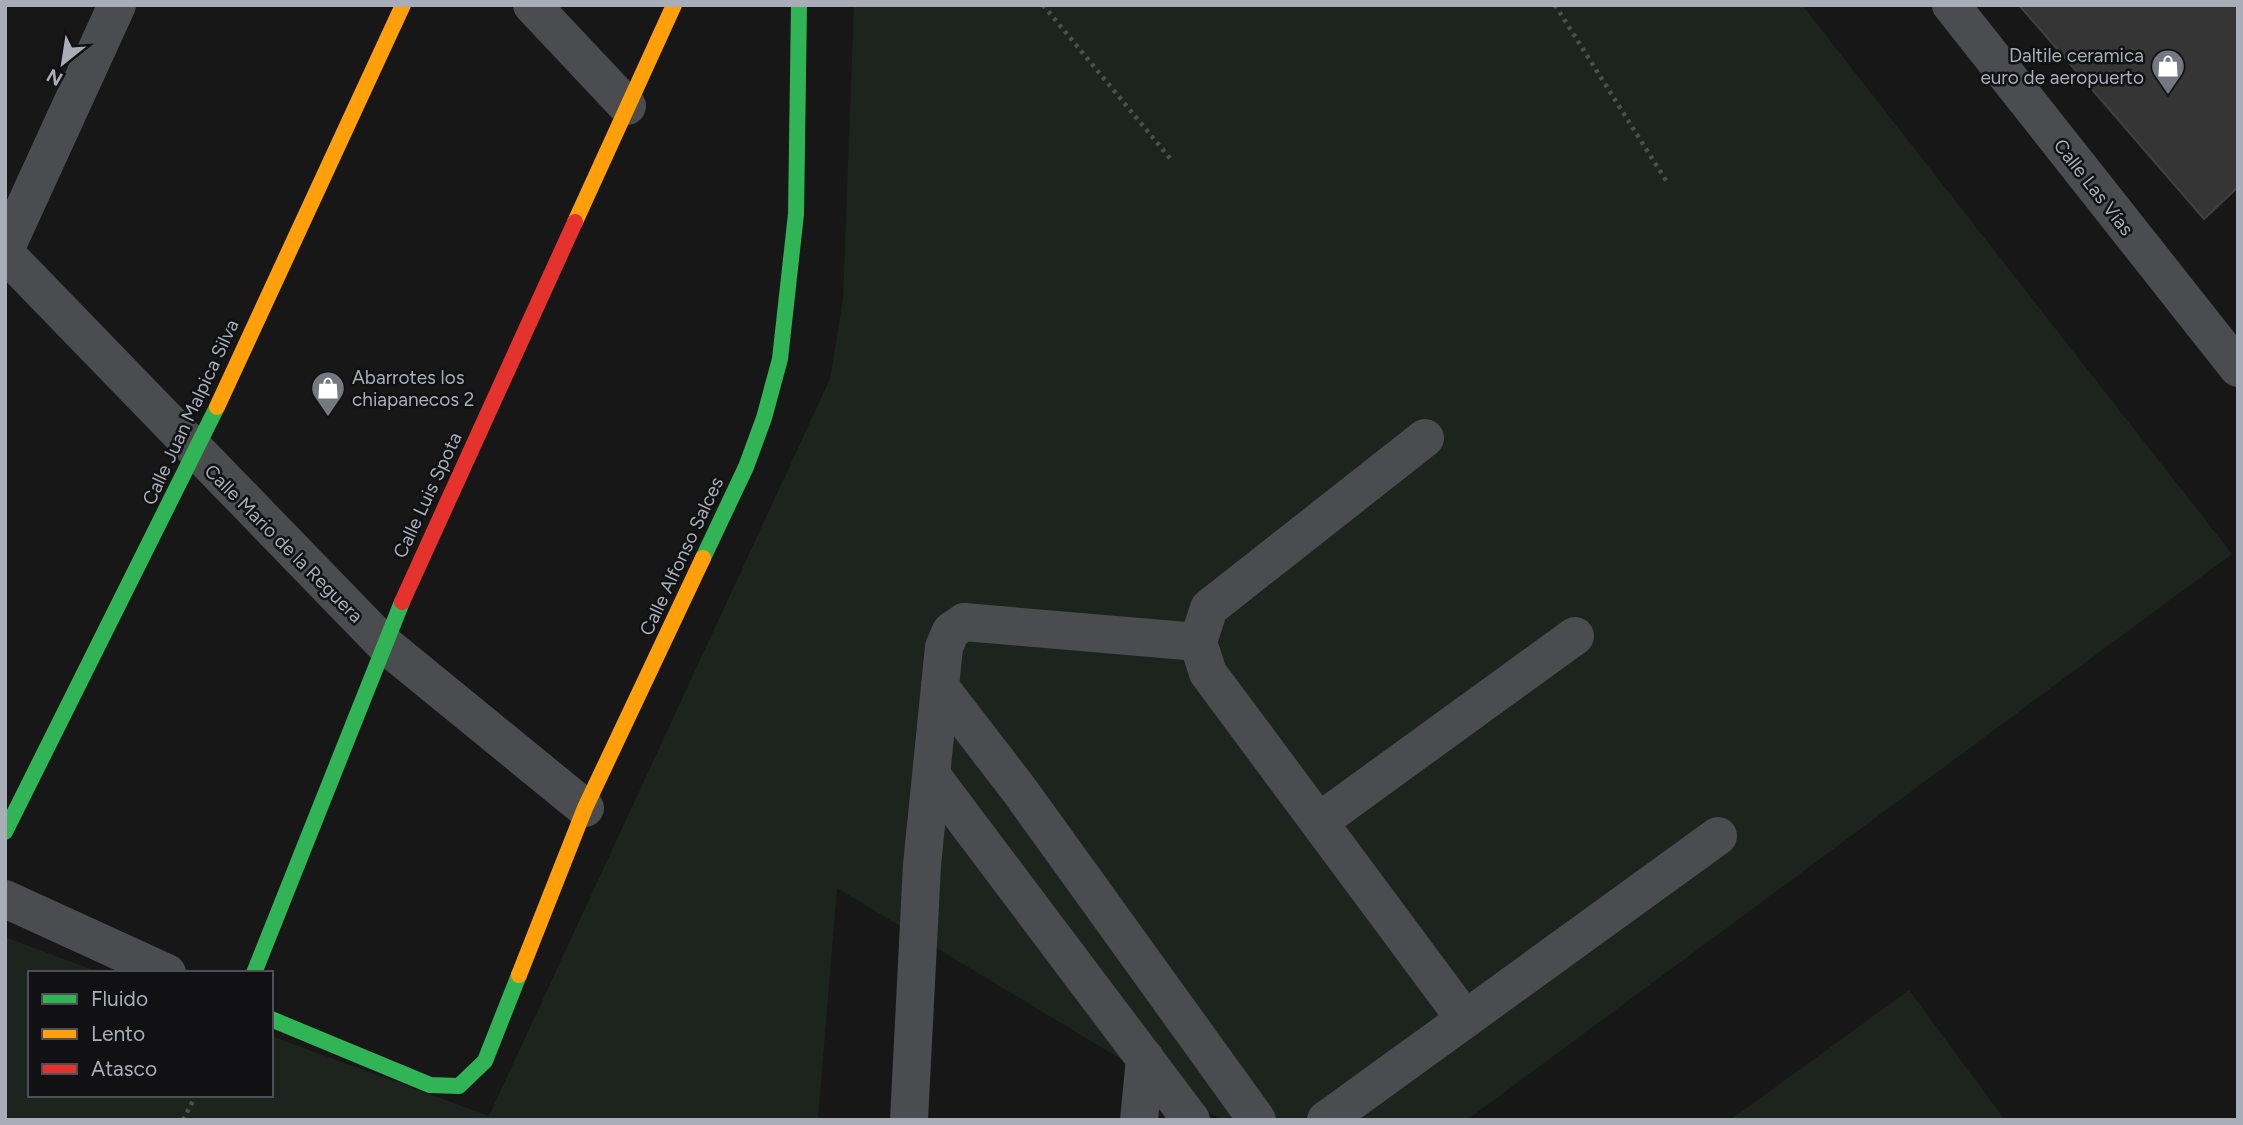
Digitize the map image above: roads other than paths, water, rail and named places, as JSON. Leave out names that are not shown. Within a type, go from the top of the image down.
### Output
[{"type":"street","points":[[5,251],[117,5]]},
{"type":"street","name":"Calle Juan Malpica Silva","points":[[5,832],[195,453],[403,5]]},
{"type":"street","points":[[532,5],[627,106]]},
{"type":"street","name":"Calle Luis Spota","points":[[255,971],[383,643],[674,5]]},
{"type":"street","name":"Calle Alfonso Salces","points":[[273,1020],[430,1085],[459,1086],[485,1061],[585,808],[746,467],[764,418],[780,359],[796,214],[799,5]]},
{"type":"street","name":"Calle Las Vías","points":[[1951,5],[2238,368]]},
{"type":"street","name":"Calle Mario de la Reguera","points":[[5,251],[195,453],[383,643],[585,808]]},
{"type":"street","points":[[1425,438],[1209,608],[1198,642],[1208,673],[1465,1019]]},
{"type":"street","points":[[909,1120],[922,865],[944,647],[951,631],[964,622],[1198,642]]},
{"type":"street","points":[[1320,821],[1576,636]]},
{"type":"street","points":[[940,687],[1020,791],[1257,1120]]},
{"type":"street","points":[[932,776],[1191,1120]]},
{"type":"street","points":[[1326,1120],[1718,836]]},
{"type":"street","points":[[5,899],[163,971]]},
{"type":"street","points":[[1139,1120],[1144,1058]]},
{"type":"place","name":"Daltile ceramica euro de aeropuerto","points":[[2168,96]]},
{"type":"place","name":"Abarrotes los chiapanecos 2","points":[[328,418]]}]
